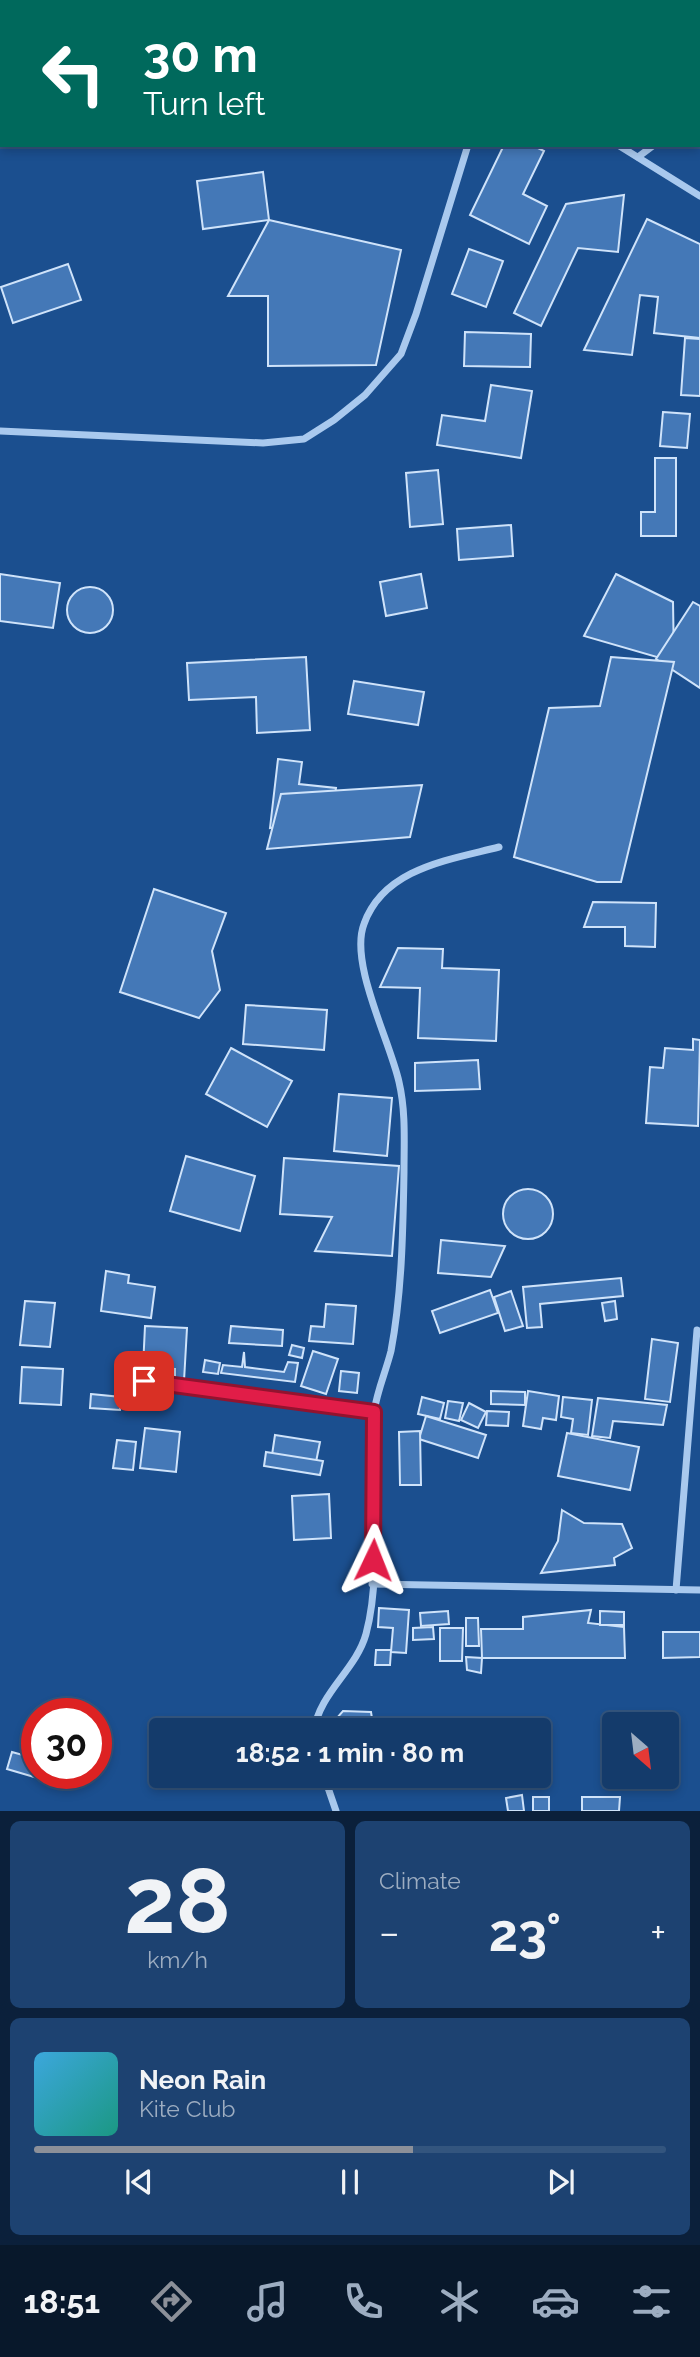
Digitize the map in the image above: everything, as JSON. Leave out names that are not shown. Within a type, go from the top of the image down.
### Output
[{"type":"street","points":[[0,431],[263,443],[304,439],[365,395],[401,354],[467,147]]},
{"type":"street","points":[[621,147],[700,195]]},
{"type":"street","points":[[638,157],[651,147]]},
{"type":"street","points":[[318,1718],[323,1702],[357,1656],[366,1636],[372,1584],[374,1412],[391,1350],[403,1223],[404,1108],[399,1080],[366,974],[360,941],[370,910],[397,880],[428,865],[499,847]]},
{"type":"street","points":[[676,1590],[697,1330]]},
{"type":"street","points":[[144,1381],[374,1412]]},
{"type":"street","points":[[372,1584],[700,1590]]},
{"type":"street","points":[[328,1788],[336,1811]]},
{"type":"building","points":[[503,147],[536,147],[544,151],[523,194],[547,206],[529,244],[470,215]]},
{"type":"building","points":[[263,172],[269,220],[203,229],[197,181]]},
{"type":"building","points":[[624,195],[618,252],[578,248],[541,326],[514,313],[566,204]]},
{"type":"building","points":[[647,219],[700,244],[700,338],[654,333],[658,297],[640,295],[632,355],[584,350]]},
{"type":"building","points":[[269,220],[401,250],[376,365],[268,366],[268,296],[228,296]]},
{"type":"building","points":[[469,249],[503,261],[486,307],[452,294]]},
{"type":"building","points":[[68,264],[81,300],[13,323],[1,287]]},
{"type":"building","points":[[465,332],[531,334],[530,367],[464,366]]},
{"type":"building","points":[[685,338],[700,339],[700,396],[681,395]]},
{"type":"building","points":[[491,385],[532,391],[521,458],[437,445],[442,415],[485,421]]},
{"type":"building","points":[[663,412],[690,414],[687,448],[660,446]]},
{"type":"building","points":[[655,458],[676,458],[676,536],[641,536],[641,512],[655,512]]},
{"type":"building","points":[[438,470],[443,524],[410,527],[406,473]]},
{"type":"building","points":[[511,525],[513,556],[459,560],[457,529]]},
{"type":"building","points":[[0,574],[60,583],[53,628],[0,621]]},
{"type":"building","points":[[421,574],[427,608],[386,616],[380,582]]},
{"type":"building","points":[[616,574],[673,602],[674,662],[584,636]]},
{"type":"building","points":[[90,587],[106,594],[113,610],[106,626],[90,633],[74,626],[67,610],[74,594]]},
{"type":"building","points":[[693,602],[700,606],[700,688],[656,659]]},
{"type":"building","points":[[306,657],[310,730],[257,733],[256,697],[189,700],[187,663]]},
{"type":"building","points":[[611,657],[674,662],[621,882],[597,882],[514,857],[549,708],[600,706]]},
{"type":"building","points":[[354,681],[424,692],[418,725],[348,714]]},
{"type":"building","points":[[278,759],[302,762],[299,784],[336,788],[331,819],[270,828]]},
{"type":"building","points":[[422,785],[410,837],[267,849],[281,794]]},
{"type":"building","points":[[154,889],[226,913],[212,951],[220,990],[199,1018],[120,992]]},
{"type":"building","points":[[593,902],[656,903],[655,947],[625,946],[625,927],[584,927]]},
{"type":"building","points":[[398,948],[443,949],[442,968],[499,970],[496,1041],[418,1038],[420,988],[380,987]]},
{"type":"building","points":[[246,1005],[327,1010],[324,1050],[243,1044]]},
{"type":"building","points":[[693,1039],[700,1040],[698,1126],[646,1123],[650,1067],[663,1068],[665,1048],[693,1050]]},
{"type":"building","points":[[231,1048],[292,1081],[267,1127],[206,1094]]},
{"type":"building","points":[[478,1060],[480,1089],[415,1091],[415,1063]]},
{"type":"building","points":[[339,1094],[392,1098],[387,1156],[334,1151]]},
{"type":"building","points":[[186,1156],[255,1176],[240,1231],[170,1211]]},
{"type":"building","points":[[284,1158],[399,1166],[392,1256],[315,1251],[332,1217],[280,1214]]},
{"type":"building","points":[[528,1189],[546,1196],[553,1214],[546,1232],[528,1239],[510,1232],[503,1214],[510,1196]]},
{"type":"building","points":[[441,1240],[505,1246],[491,1277],[438,1273]]},
{"type":"building","points":[[106,1271],[129,1275],[128,1283],[155,1287],[151,1318],[101,1311]]},
{"type":"building","points":[[621,1278],[623,1296],[540,1304],[542,1327],[527,1328],[523,1287]]},
{"type":"building","points":[[490,1290],[498,1313],[440,1333],[432,1311]]},
{"type":"building","points":[[511,1291],[523,1326],[505,1331],[494,1297]]},
{"type":"building","points":[[25,1301],[55,1303],[50,1347],[20,1345]]},
{"type":"building","points":[[615,1301],[617,1319],[605,1321],[602,1303]]},
{"type":"building","points":[[326,1304],[356,1306],[353,1344],[309,1341],[311,1326],[324,1327]]},
{"type":"building","points":[[145,1326],[187,1328],[184,1381],[175,1381],[175,1369],[143,1368]]},
{"type":"building","points":[[231,1326],[283,1330],[282,1346],[229,1343]]},
{"type":"building","points":[[652,1339],[678,1343],[670,1402],[645,1399]]},
{"type":"building","points":[[292,1345],[304,1348],[302,1358],[289,1355]]},
{"type":"building","points":[[313,1351],[338,1359],[326,1394],[301,1386]]},
{"type":"building","points":[[244,1352],[245,1367],[284,1372],[288,1362],[298,1363],[295,1382],[221,1373],[223,1365],[242,1367]]},
{"type":"building","points":[[205,1360],[220,1363],[218,1374],[203,1372]]},
{"type":"building","points":[[22,1367],[63,1369],[61,1405],[20,1403]]},
{"type":"building","points":[[341,1371],[359,1373],[357,1393],[339,1391]]},
{"type":"building","points":[[491,1391],[525,1392],[525,1405],[491,1404]]},
{"type":"building","points":[[528,1391],[559,1396],[556,1420],[543,1418],[541,1429],[523,1426]]},
{"type":"building","points":[[91,1394],[121,1397],[120,1410],[90,1408]]},
{"type":"building","points":[[422,1397],[444,1403],[440,1419],[418,1414]]},
{"type":"building","points":[[563,1397],[592,1400],[588,1435],[571,1433],[573,1419],[561,1417]]},
{"type":"building","points":[[598,1398],[667,1405],[663,1425],[613,1421],[610,1438],[592,1436]]},
{"type":"building","points":[[448,1401],[463,1403],[459,1421],[445,1418]]},
{"type":"building","points":[[469,1403],[486,1412],[478,1428],[461,1420]]},
{"type":"building","points":[[487,1411],[509,1412],[508,1426],[486,1425]]},
{"type":"building","points":[[426,1416],[486,1435],[478,1458],[419,1439]]},
{"type":"building","points":[[145,1428],[180,1432],[176,1472],[140,1468]]},
{"type":"building","points":[[420,1431],[421,1485],[400,1485],[399,1432]]},
{"type":"building","points":[[567,1433],[639,1447],[630,1490],[558,1476]]},
{"type":"building","points":[[275,1435],[320,1442],[316,1462],[272,1455]]},
{"type":"building","points":[[117,1440],[136,1442],[133,1470],[113,1468]]},
{"type":"building","points":[[266,1452],[323,1461],[320,1475],[264,1466]]},
{"type":"building","points":[[329,1494],[331,1538],[294,1540],[292,1496]]},
{"type":"building","points":[[562,1510],[584,1523],[622,1524],[632,1548],[614,1558],[615,1565],[541,1573],[558,1541]]},
{"type":"building","points":[[379,1608],[409,1610],[406,1653],[391,1652],[393,1628],[378,1627]]},
{"type":"building","points":[[591,1610],[588,1623],[624,1627],[625,1658],[482,1658],[481,1629],[523,1629],[523,1617]]},
{"type":"building","points":[[448,1611],[449,1624],[421,1626],[420,1613]]},
{"type":"building","points":[[600,1611],[624,1612],[624,1625],[600,1625]]},
{"type":"building","points":[[466,1618],[478,1618],[479,1646],[466,1646]]},
{"type":"building","points":[[433,1627],[434,1639],[413,1640],[413,1628]]},
{"type":"building","points":[[440,1628],[463,1628],[462,1661],[440,1661]]},
{"type":"building","points":[[663,1632],[700,1632],[700,1657],[663,1658]]},
{"type":"building","points":[[376,1650],[391,1650],[390,1665],[375,1665]]},
{"type":"building","points":[[466,1657],[482,1658],[481,1673],[467,1670]]},
{"type":"building","points":[[343,1711],[371,1712],[372,1718],[337,1718]]},
{"type":"building","points":[[12,1752],[21,1755],[21,1773],[7,1769]]},
{"type":"building","points":[[522,1795],[524,1811],[508,1811],[506,1798]]},
{"type":"building","points":[[533,1797],[549,1797],[549,1811],[533,1811]]},
{"type":"building","points":[[582,1797],[620,1797],[619,1811],[582,1811]]},
{"type":"route","points":[[144,1381],[374,1412],[373,1560]]}]
